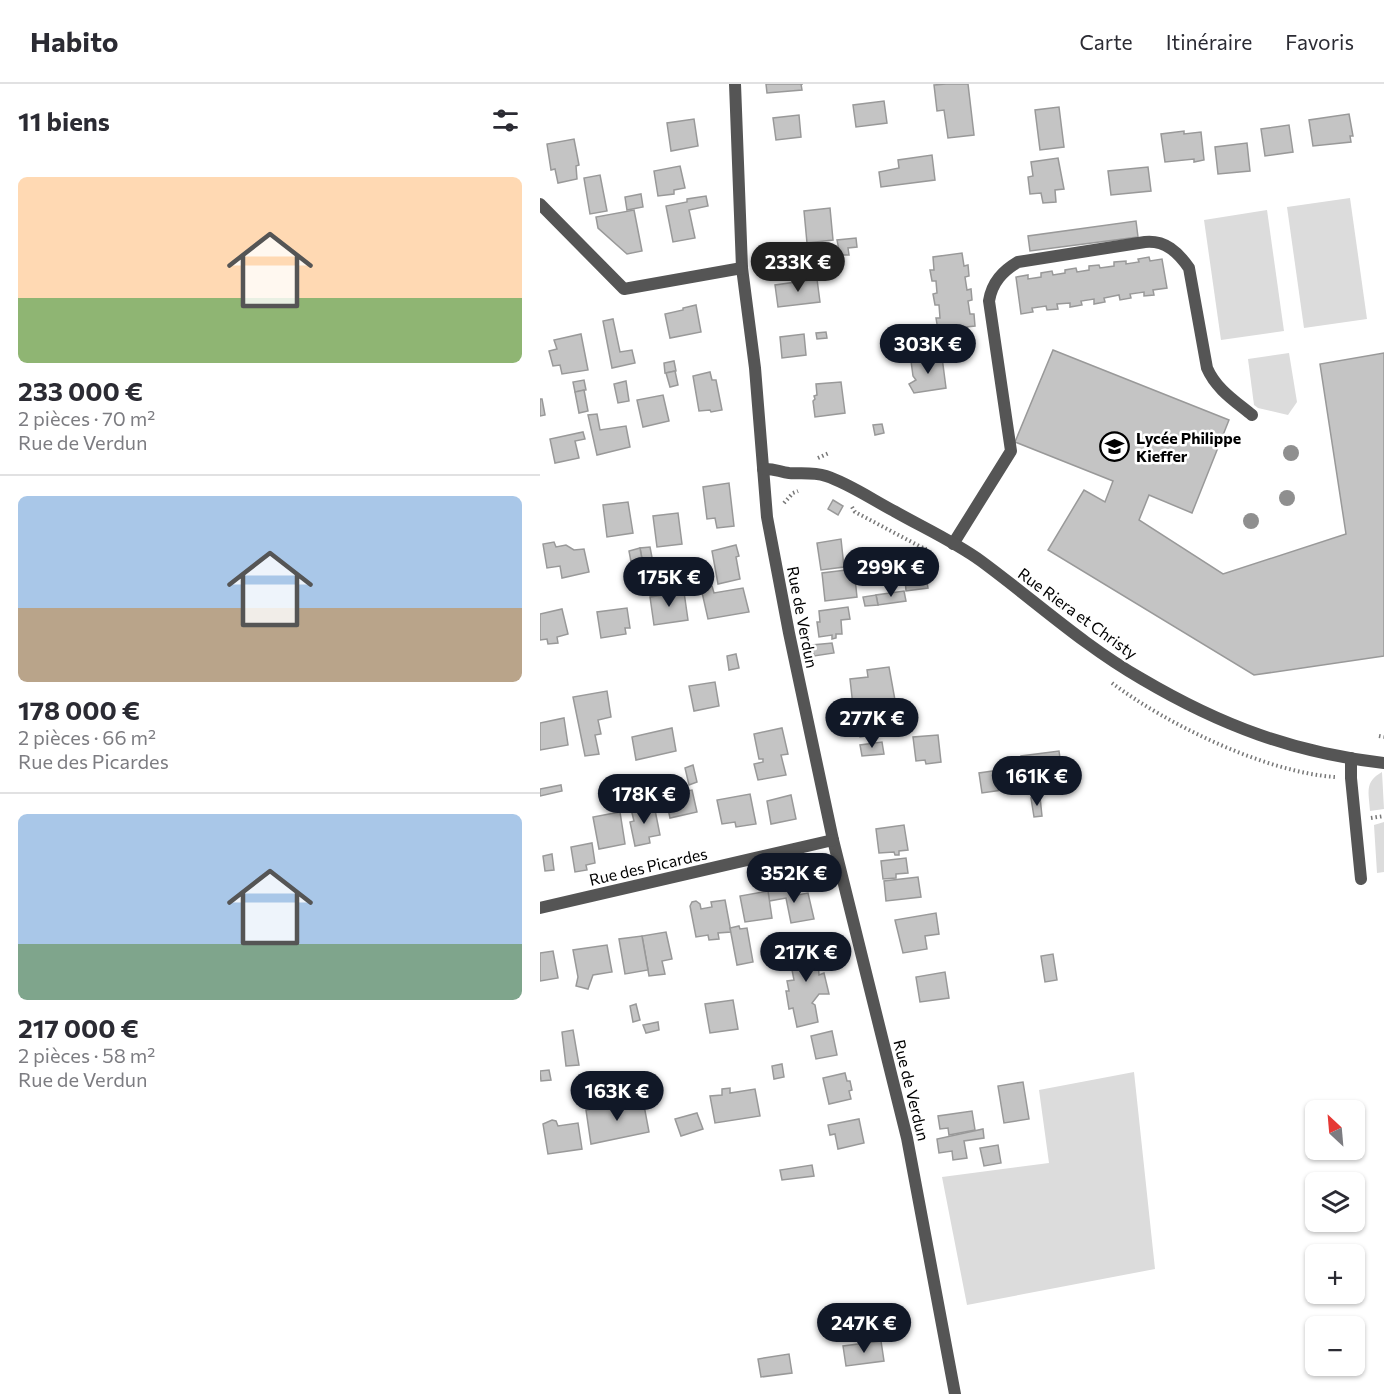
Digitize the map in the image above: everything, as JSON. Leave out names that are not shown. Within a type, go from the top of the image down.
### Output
[{"type":"street","name":"Rue de Verdun","points":[[735,84],[742,268],[755,368],[767,517],[833,840],[907,1138],[955,1394]]},
{"type":"street","points":[[540,204],[624,289],[742,268]]},
{"type":"street","points":[[953,544],[1011,451],[989,301],[991,289],[999,278],[1008,268],[1018,262],[1155,241],[1171,248],[1190,268],[1210,376],[1216,386],[1252,415]]},
{"type":"street","name":"Rue Riera et Christy","points":[[763,469],[773,468],[789,473],[806,472],[826,476],[875,500],[978,559],[1098,651],[1197,710],[1247,732],[1296,747],[1384,763]]},
{"type":"street","points":[[1352,758],[1350,778],[1361,879]]},
{"type":"street","name":"Rue des Picardes","points":[[540,908],[833,840]]},
{"type":"path","points":[[815,459],[829,453],[824,460]]},
{"type":"shaded area","points":[[1350,198],[1367,319],[1304,328],[1287,207]]},
{"type":"shaded area","points":[[1267,210],[1284,331],[1221,340],[1204,220]]},
{"type":"shaded area","points":[[1289,353],[1297,402],[1288,415],[1258,408],[1254,405],[1248,359]]},
{"type":"shaded area","points":[[1382,772],[1384,809],[1370,811],[1370,784]]},
{"type":"shaded area","points":[[1384,822],[1384,872],[1377,873],[1374,825]]},
{"type":"shaded area","points":[[1134,1072],[1155,1269],[967,1305],[942,1177],[1049,1163],[1039,1090]]},
{"type":"building","points":[[766,84],[801,84],[802,90],[767,93]]},
{"type":"building","points":[[968,84],[974,135],[948,138],[944,110],[937,111],[934,85]]},
{"type":"building","points":[[884,101],[887,123],[856,127],[853,105]]},
{"type":"building","points":[[1059,107],[1064,147],[1040,150],[1035,110]]},
{"type":"building","points":[[1349,114],[1353,136],[1350,136],[1351,142],[1313,146],[1309,120]]},
{"type":"building","points":[[799,115],[801,137],[776,140],[773,118]]},
{"type":"building","points":[[694,119],[698,146],[671,151],[667,123]]},
{"type":"building","points":[[1289,125],[1293,152],[1265,156],[1261,129]]},
{"type":"building","points":[[1184,131],[1184,134],[1201,132],[1204,160],[1165,162],[1161,134]]},
{"type":"building","points":[[574,139],[579,165],[576,166],[577,179],[558,183],[555,169],[551,170],[547,144]]},
{"type":"building","points":[[1247,143],[1250,171],[1218,174],[1215,147]]},
{"type":"building","points":[[932,155],[935,180],[881,187],[879,172],[899,168],[898,160]]},
{"type":"building","points":[[1058,158],[1064,189],[1055,190],[1056,202],[1043,203],[1041,193],[1030,194],[1028,177],[1033,176],[1031,162]]},
{"type":"building","points":[[680,166],[685,188],[674,190],[674,194],[658,196],[654,171]]},
{"type":"building","points":[[1148,167],[1151,191],[1111,195],[1108,171]]},
{"type":"building","points":[[600,175],[607,211],[590,214],[584,178]]},
{"type":"building","points":[[641,194],[643,207],[627,210],[625,197]]},
{"type":"building","points":[[706,196],[708,206],[689,210],[695,238],[673,242],[666,206]]},
{"type":"building","points":[[830,208],[833,240],[807,243],[804,211]]},
{"type":"building","points":[[634,210],[642,251],[627,254],[598,228],[596,217]]},
{"type":"building","points":[[1136,221],[1138,237],[1030,251],[1028,236]]},
{"type":"building","points":[[856,238],[857,247],[848,248],[849,255],[840,255],[837,240]]},
{"type":"building","points":[[813,243],[816,264],[780,268],[778,246]]},
{"type":"building","points":[[962,253],[964,266],[968,265],[969,276],[965,277],[967,290],[971,289],[972,300],[968,301],[970,314],[974,314],[975,326],[938,330],[936,318],[940,318],[939,305],[935,305],[933,294],[937,293],[936,281],[932,281],[930,270],[934,270],[933,257]]},
{"type":"building","points":[[1149,257],[1150,261],[1162,259],[1167,288],[1153,290],[1154,295],[1144,296],[1144,292],[1130,294],[1131,298],[1120,300],[1119,295],[1104,298],[1105,302],[1094,304],[1094,299],[1081,301],[1082,305],[1070,307],[1070,303],[1057,304],[1058,309],[1047,310],[1046,306],[1032,308],[1033,312],[1021,314],[1016,277],[1028,275],[1028,279],[1041,277],[1041,273],[1052,271],[1053,275],[1076,268],[1077,272],[1089,270],[1089,266],[1099,265],[1100,268],[1114,266],[1114,262],[1126,261],[1126,264],[1139,262],[1138,259]]},
{"type":"building","points":[[817,279],[820,302],[778,307],[775,285]]},
{"type":"building","points":[[696,305],[701,332],[670,338],[665,314]]},
{"type":"building","points":[[613,319],[620,352],[632,350],[635,363],[612,368],[603,321]]},
{"type":"building","points":[[826,332],[827,338],[817,339],[816,333]]},
{"type":"building","points":[[581,334],[588,370],[562,374],[560,365],[553,366],[549,351],[557,349],[554,340]]},
{"type":"building","points":[[804,334],[806,355],[782,358],[780,337]]},
{"type":"building","points":[[1053,350],[1229,420],[1192,513],[1149,495],[1139,520],[1223,574],[1346,534],[1320,364],[1384,353],[1384,656],[1254,675],[1048,550],[1084,490],[1105,502],[1113,481],[1015,442]]},
{"type":"building","points":[[942,357],[946,388],[914,393],[909,384],[916,380],[913,376],[911,361]]},
{"type":"building","points":[[674,361],[676,371],[665,373],[664,363]]},
{"type":"building","points":[[675,371],[678,385],[670,387],[666,373]]},
{"type":"building","points":[[710,372],[712,380],[716,380],[722,410],[699,411],[693,376]]},
{"type":"building","points":[[584,380],[586,390],[575,392],[573,382]]},
{"type":"building","points":[[626,381],[629,401],[618,403],[614,384]]},
{"type":"building","points":[[841,382],[845,413],[815,417],[813,401],[814,396],[817,395],[816,384]]},
{"type":"building","points":[[584,390],[588,411],[579,413],[575,392]]},
{"type":"building","points":[[663,395],[669,421],[643,427],[637,400]]},
{"type":"building","points":[[540,399],[542,399],[545,415],[540,416]]},
{"type":"building","points":[[597,414],[600,430],[626,426],[630,447],[597,455],[588,415]]},
{"type":"building","points":[[882,424],[884,433],[875,435],[873,425]]},
{"type":"building","points":[[583,432],[585,439],[575,441],[579,458],[555,463],[550,439]]},
{"type":"building","points":[[729,483],[734,526],[717,528],[715,518],[707,519],[703,487]]},
{"type":"building","points":[[833,500],[843,506],[838,515],[828,509]]},
{"type":"building","points":[[628,502],[633,533],[607,537],[603,505]]},
{"type":"building","points":[[678,513],[682,544],[657,547],[653,516]]},
{"type":"building","points":[[841,539],[844,567],[821,570],[817,543]]},
{"type":"building","points":[[554,542],[556,547],[566,545],[574,550],[584,549],[589,572],[562,578],[560,566],[547,568],[543,544]]},
{"type":"building","points":[[736,545],[740,579],[718,584],[712,551]]},
{"type":"building","points":[[650,547],[653,563],[643,565],[640,548]]},
{"type":"building","points":[[640,548],[643,565],[632,567],[629,551]]},
{"type":"building","points":[[854,569],[857,597],[825,601],[822,573]]},
{"type":"building","points":[[926,576],[928,588],[906,591],[905,579]]},
{"type":"building","points":[[712,586],[714,593],[743,588],[749,612],[708,619],[701,588]]},
{"type":"building","points":[[904,591],[906,601],[878,605],[876,595]]},
{"type":"building","points":[[684,592],[688,620],[654,625],[650,597]]},
{"type":"building","points":[[876,595],[878,605],[865,606],[863,597]]},
{"type":"building","points":[[848,607],[850,619],[841,620],[842,634],[836,634],[836,638],[832,639],[832,635],[819,637],[817,622],[820,622],[819,611]]},
{"type":"building","points":[[627,608],[630,628],[625,628],[626,634],[601,638],[597,612]]},
{"type":"building","points":[[562,609],[568,634],[557,637],[558,643],[548,644],[547,639],[540,640],[540,614]]},
{"type":"building","points":[[832,643],[834,653],[814,656],[812,645]]},
{"type":"building","points":[[736,654],[739,668],[729,670],[727,656]]},
{"type":"building","points":[[889,667],[895,700],[853,706],[850,679],[868,677],[867,670]]},
{"type":"building","points":[[715,682],[719,706],[694,711],[689,686]]},
{"type":"building","points":[[607,691],[611,717],[598,720],[601,734],[595,735],[599,754],[585,756],[573,697]]},
{"type":"building","points":[[885,707],[885,710],[894,708],[897,710],[899,724],[888,728],[889,733],[860,737],[856,710]]},
{"type":"building","points":[[564,718],[568,745],[540,750],[540,723]]},
{"type":"building","points":[[672,728],[676,751],[636,760],[632,737]]},
{"type":"building","points":[[782,728],[788,754],[781,755],[786,775],[758,780],[754,764],[763,762],[763,759],[759,759],[754,734]]},
{"type":"building","points":[[938,735],[941,762],[926,764],[925,760],[916,761],[913,737]]},
{"type":"building","points":[[882,742],[884,754],[862,756],[860,745]]},
{"type":"building","points":[[1059,751],[1060,758],[1022,763],[1021,756]]},
{"type":"building","points":[[693,765],[697,782],[689,785],[685,768]]},
{"type":"building","points":[[1006,769],[1009,789],[982,793],[979,773]]},
{"type":"building","points":[[561,785],[562,791],[540,796],[540,789]]},
{"type":"building","points":[[692,790],[697,812],[670,818],[665,795]]},
{"type":"building","points":[[750,794],[756,824],[736,827],[735,822],[722,824],[717,800]]},
{"type":"building","points":[[791,795],[796,819],[771,824],[767,801]]},
{"type":"building","points":[[1040,797],[1042,816],[1034,817],[1031,798]]},
{"type":"building","points":[[654,805],[660,835],[649,837],[650,843],[635,846],[630,822],[634,821],[631,809]]},
{"type":"building","points":[[620,812],[625,844],[599,849],[593,817]]},
{"type":"building","points":[[904,825],[908,850],[899,851],[899,855],[895,855],[894,852],[879,853],[876,829]]},
{"type":"building","points":[[592,843],[595,863],[586,865],[587,870],[575,872],[571,847]]},
{"type":"building","points":[[552,854],[554,870],[545,871],[543,856]]},
{"type":"building","points":[[906,858],[908,873],[896,874],[896,878],[883,879],[881,861]]},
{"type":"building","points":[[795,860],[797,868],[802,866],[806,879],[782,884],[778,863]]},
{"type":"building","points":[[918,877],[921,897],[886,901],[884,881]]},
{"type":"building","points":[[790,887],[791,896],[808,893],[814,919],[791,923],[786,898],[769,901],[768,891]]},
{"type":"building","points":[[768,891],[772,918],[745,922],[740,896]]},
{"type":"building","points":[[725,900],[731,932],[718,933],[719,939],[709,940],[708,935],[696,937],[690,906],[692,902],[696,901],[700,904],[701,909],[712,907],[711,902]]},
{"type":"building","points":[[936,913],[939,934],[925,936],[927,949],[903,953],[895,920]]},
{"type":"building","points":[[739,926],[740,929],[747,928],[753,962],[737,965],[730,928]]},
{"type":"building","points":[[666,932],[672,959],[662,961],[665,974],[649,976],[642,936]]},
{"type":"building","points":[[642,936],[648,970],[625,974],[619,939]]},
{"type":"building","points":[[814,940],[821,956],[818,957],[819,975],[824,973],[829,994],[819,994],[812,1003],[815,1005],[818,1022],[797,1027],[793,1008],[789,1009],[786,991],[789,991],[787,981],[794,980],[792,970],[795,969],[790,944]]},
{"type":"building","points":[[607,945],[612,972],[593,975],[588,989],[576,986],[578,977],[573,950]]},
{"type":"building","points":[[553,951],[558,978],[540,981],[540,953]]},
{"type":"building","points":[[1053,954],[1057,980],[1045,982],[1041,956]]},
{"type":"building","points":[[945,972],[949,998],[920,1002],[916,977]]},
{"type":"building","points":[[733,1000],[738,1029],[710,1033],[705,1004]]},
{"type":"building","points":[[636,1004],[640,1020],[633,1022],[630,1006]]},
{"type":"building","points":[[658,1022],[659,1030],[646,1033],[643,1025]]},
{"type":"building","points":[[573,1030],[579,1065],[566,1066],[562,1032]]},
{"type":"building","points":[[832,1031],[837,1055],[816,1059],[811,1036]]},
{"type":"building","points":[[782,1064],[784,1077],[774,1079],[772,1066]]},
{"type":"building","points":[[549,1070],[551,1080],[541,1081],[540,1071]]},
{"type":"building","points":[[845,1073],[847,1081],[850,1081],[851,1099],[829,1104],[823,1078]]},
{"type":"building","points":[[1023,1082],[1029,1119],[1004,1123],[998,1086]]},
{"type":"building","points":[[730,1088],[730,1093],[755,1089],[760,1116],[715,1123],[710,1096],[722,1095],[722,1089]]},
{"type":"building","points":[[643,1100],[649,1132],[591,1144],[586,1110]]},
{"type":"building","points":[[972,1111],[975,1130],[949,1135],[948,1128],[940,1129],[938,1116]]},
{"type":"building","points":[[697,1113],[703,1129],[681,1136],[675,1119]]},
{"type":"building","points":[[859,1119],[864,1143],[838,1149],[835,1134],[830,1135],[828,1125]]},
{"type":"building","points":[[552,1120],[556,1121],[558,1126],[578,1123],[582,1149],[548,1154],[543,1124]]},
{"type":"building","points":[[983,1129],[984,1138],[964,1141],[967,1158],[953,1160],[952,1151],[939,1153],[937,1139]]},
{"type":"building","points":[[998,1145],[1001,1163],[984,1166],[980,1148]]},
{"type":"building","points":[[812,1165],[814,1176],[782,1180],[780,1170]]},
{"type":"building","points":[[881,1341],[884,1361],[846,1366],[843,1346]]},
{"type":"building","points":[[789,1354],[792,1373],[761,1377],[758,1359]]},
{"type":"place","name":"Lycée Philippe Kieffer","points":[[1115,446]]}]
